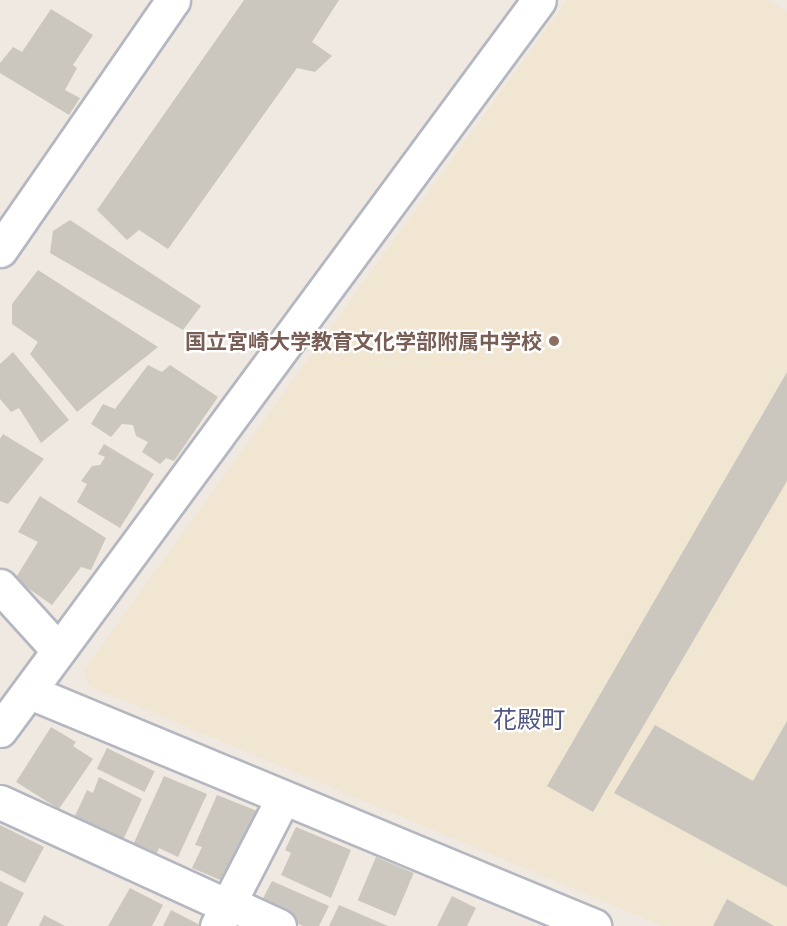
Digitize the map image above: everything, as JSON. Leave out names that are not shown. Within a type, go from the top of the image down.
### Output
[{"type":"street","points":[[0,250],[173,0]]},
{"type":"street","points":[[0,730],[538,0]]},
{"type":"street","points":[[0,586],[58,650]]},
{"type":"street","points":[[30,692],[283,798],[537,915],[594,926]]},
{"type":"street","points":[[224,912],[283,798]]},
{"type":"street","points":[[0,802],[224,912],[279,926]]},
{"type":"shaded area","name":"国立宮崎大学教育文化学部附属中学校","points":[[567,0],[767,0],[787,11],[787,926],[663,926],[89,686],[84,670]]},
{"type":"building","points":[[244,0],[339,0],[312,42],[332,56],[315,72],[297,68],[168,249],[139,230],[127,240],[97,210]]},
{"type":"building","points":[[51,9],[93,35],[73,65],[77,68],[65,90],[80,98],[69,115],[0,73],[0,63],[13,47],[22,52]]},
{"type":"building","points":[[70,220],[201,306],[183,330],[50,253],[53,231]]},
{"type":"building","points":[[38,270],[158,347],[77,412],[30,354],[38,342],[12,324],[12,304]]},
{"type":"building","points":[[13,352],[69,420],[41,443],[19,408],[11,412],[0,399],[0,364]]},
{"type":"building","points":[[148,365],[162,372],[170,365],[218,397],[174,461],[166,458],[160,464],[142,452],[148,442],[136,436],[133,425],[122,424],[111,437],[91,424],[103,404],[115,409]]},
{"type":"building","points":[[787,372],[787,481],[593,812],[547,786]]},
{"type":"building","points":[[3,434],[44,459],[8,504],[0,501],[0,439]]},
{"type":"building","points":[[104,444],[154,474],[120,528],[77,502],[87,484],[81,481],[92,466],[100,465],[105,457],[98,454]]},
{"type":"building","points":[[40,496],[106,538],[91,570],[81,567],[52,605],[15,579],[38,542],[18,532]]},
{"type":"building","points":[[787,721],[787,887],[614,793],[655,725],[753,781]]},
{"type":"building","points":[[51,727],[76,742],[73,746],[93,759],[59,809],[16,782]]},
{"type":"building","points":[[107,748],[155,771],[145,792],[97,769]]},
{"type":"building","points":[[164,776],[207,794],[178,857],[159,848],[156,856],[133,845]]},
{"type":"building","points":[[99,777],[142,799],[123,840],[74,818],[87,790],[93,793]]},
{"type":"building","points":[[217,795],[257,811],[225,882],[192,868],[202,847],[195,845]]},
{"type":"building","points":[[0,825],[44,847],[25,883],[0,870]]},
{"type":"building","points":[[296,827],[351,850],[331,898],[281,875],[291,853],[285,850]]},
{"type":"building","points":[[376,857],[414,873],[395,916],[358,900]]},
{"type":"building","points":[[0,881],[24,893],[7,926],[0,926]]},
{"type":"building","points":[[272,881],[329,906],[319,926],[303,926],[259,906]]},
{"type":"building","points":[[130,888],[163,905],[152,926],[108,926]]},
{"type":"building","points":[[452,896],[476,908],[467,926],[437,926]]},
{"type":"building","points":[[727,899],[774,926],[713,926]]},
{"type":"building","points":[[339,905],[388,926],[329,926]]},
{"type":"building","points":[[171,910],[202,926],[163,926]]},
{"type":"building","points":[[44,915],[65,926],[39,926]]},
{"type":"place","name":"国立宮崎大学教育文化学部附属中学校","points":[[554,341]]},
{"type":"district","name":"花殿町","points":[[529,720]]}]
